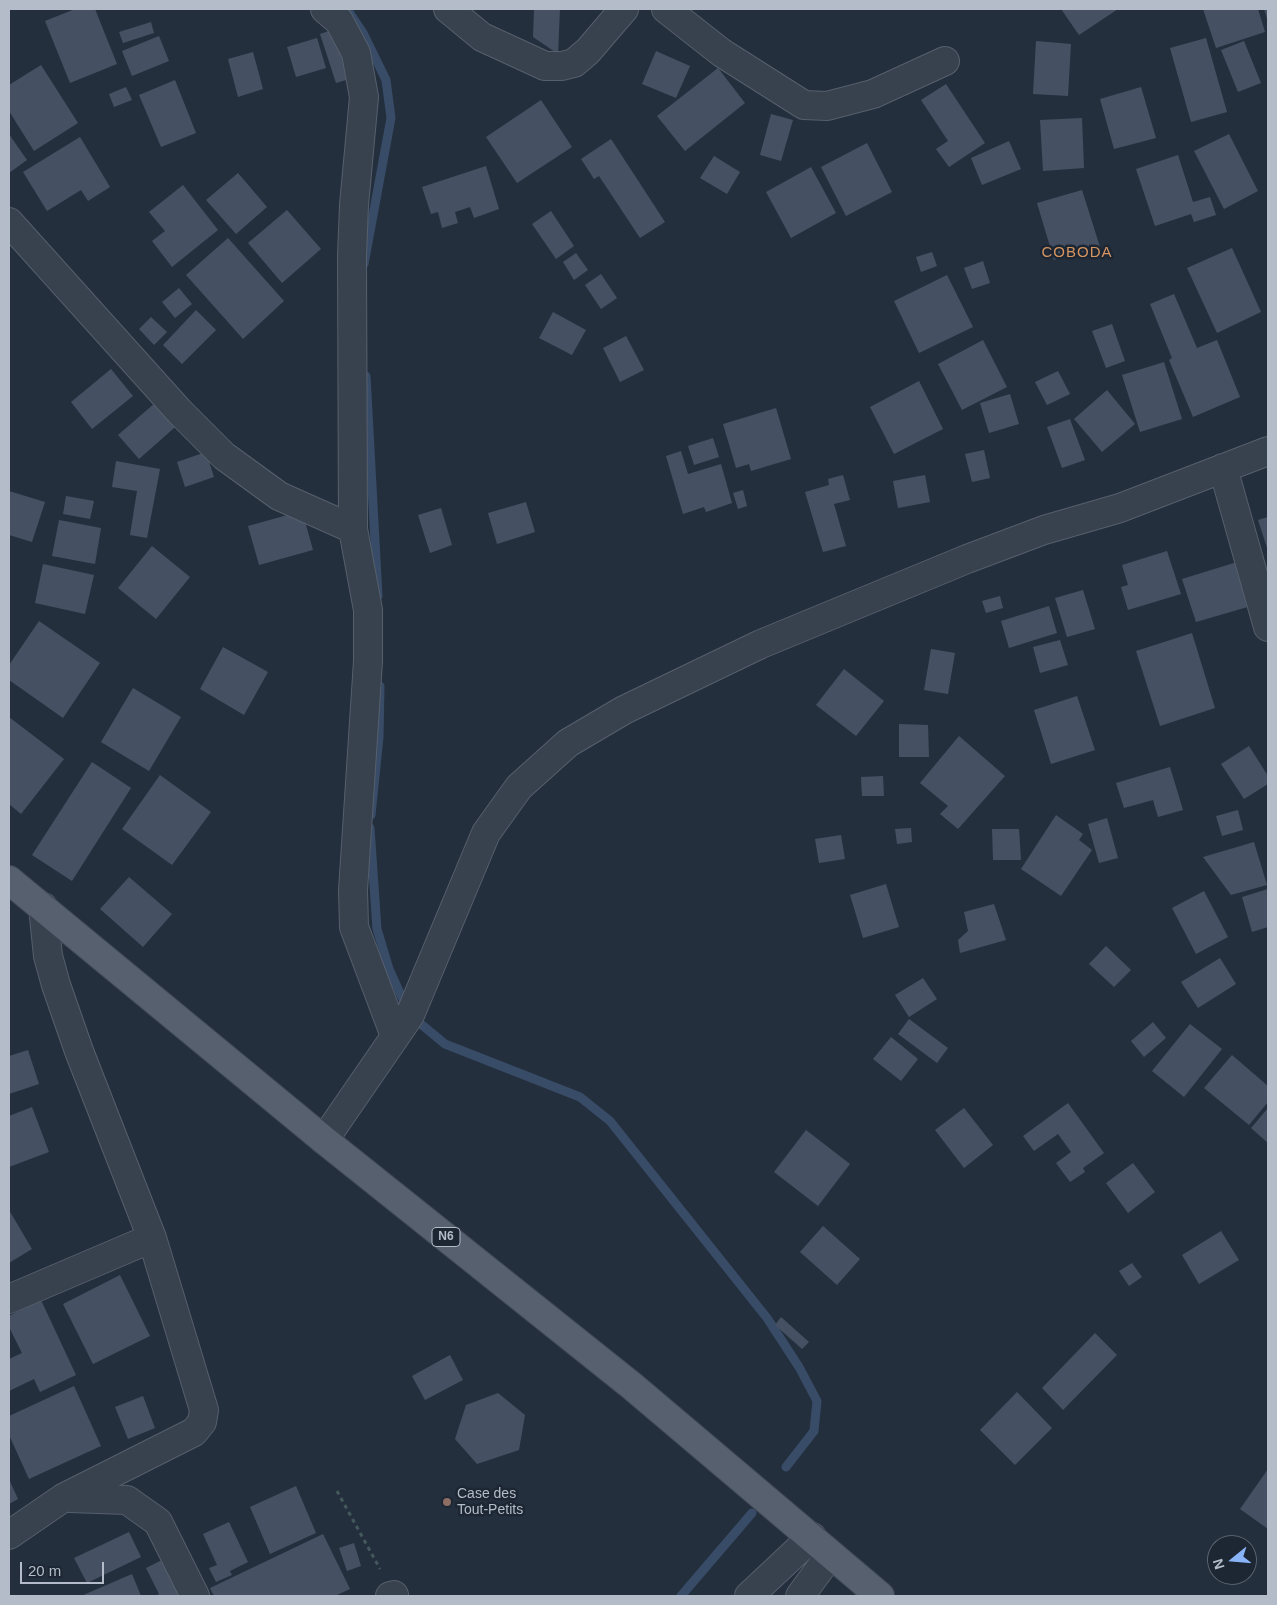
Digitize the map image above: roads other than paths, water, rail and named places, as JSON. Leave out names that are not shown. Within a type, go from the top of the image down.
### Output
[{"type":"main road","name":"N6","points":[[9,880],[324,1140],[632,1386],[880,1596]]},
{"type":"street","points":[[325,9],[339,20],[356,53],[364,97],[354,205],[352,256],[353,529],[368,610],[368,635],[352,890],[354,927],[395,1036]]},
{"type":"street","points":[[448,9],[482,37],[545,66],[562,66],[574,62],[588,50],[624,9]]},
{"type":"street","points":[[666,9],[722,53],[804,105],[827,106],[873,94],[946,61]]},
{"type":"street","points":[[9,222],[179,411],[224,456],[280,496],[353,529]]},
{"type":"street","points":[[324,1140],[410,1015],[486,833],[519,787],[568,743],[624,710],[761,644],[1044,530],[1120,508],[1268,451]]},
{"type":"street","points":[[1223,468],[1268,627]]},
{"type":"street","points":[[9,1535],[63,1498],[194,1432],[202,1422],[204,1410],[152,1238],[79,1051],[56,986],[48,956],[43,907]]},
{"type":"street","points":[[9,1300],[152,1238]]},
{"type":"street","points":[[63,1498],[127,1500],[158,1522],[195,1596]]},
{"type":"street","points":[[749,1596],[821,1546]]},
{"type":"street","points":[[800,1596],[821,1546]]},
{"type":"waterway","points":[[347,9],[363,33],[386,80],[391,118],[364,264]]},
{"type":"waterway","points":[[366,376],[378,596]]},
{"type":"waterway","points":[[371,815],[379,737],[380,686]]},
{"type":"waterway","points":[[370,828],[377,929],[389,969],[410,1015],[445,1044],[580,1097],[610,1121],[767,1318],[799,1367],[817,1401],[814,1431],[786,1467]]},
{"type":"waterway","points":[[681,1596],[752,1513]]},
{"type":"place","name":"Case des Tout-Petits","points":[[447,1502]]},
{"type":"district","name":"COBODA","points":[[1077,253]]}]
